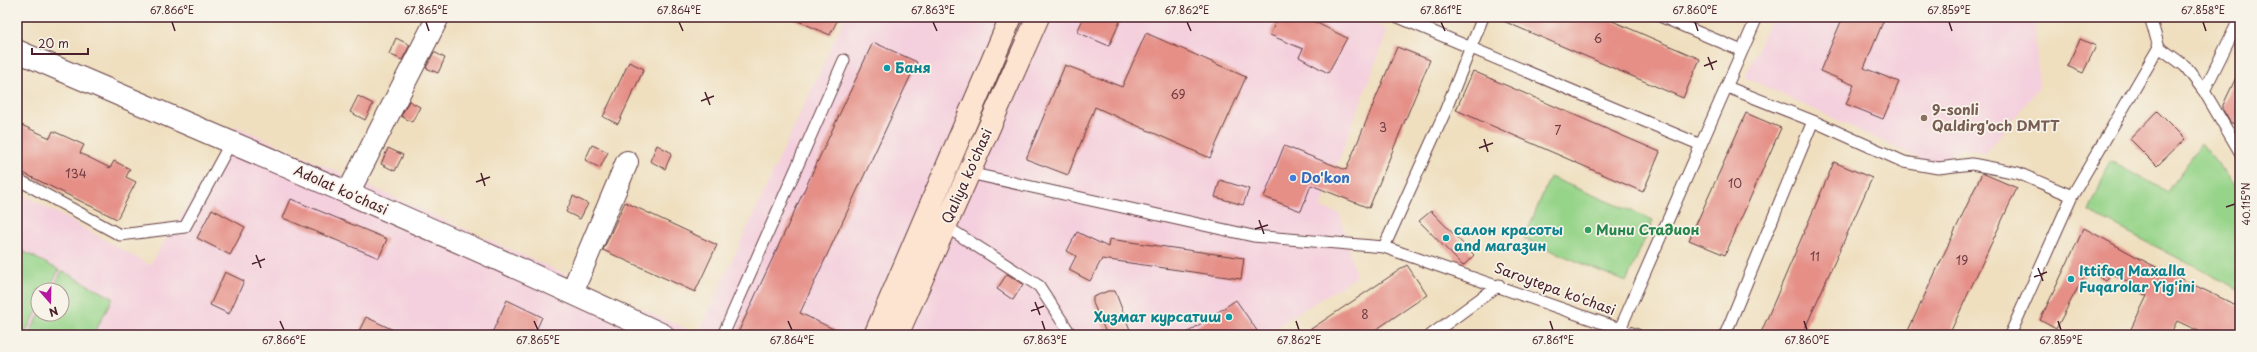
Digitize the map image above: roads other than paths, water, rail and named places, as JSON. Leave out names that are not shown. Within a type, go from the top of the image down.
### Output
[{"type":"main road","name":"Qaliya ko'chasi","points":[[875,335],[926,212],[1011,17]]},
{"type":"main road","name":"Qaliya ko'chasi","points":[[897,335],[1038,17]]},
{"type":"street","points":[[348,193],[438,17]]},
{"type":"street","name":"Adolat ko'chasi","points":[[17,51],[348,193],[572,292],[664,335]]},
{"type":"street","points":[[572,292],[627,162]]},
{"type":"lane","points":[[1398,17],[1701,145]]},
{"type":"lane","points":[[1384,247],[1484,17]]},
{"type":"lane","points":[[1662,17],[1742,51]]},
{"type":"lane","name":"Saroytepa ko'chasi","points":[[969,173],[1253,236],[1384,247],[1499,285],[1615,332],[1701,145],[1757,17]]},
{"type":"lane","points":[[2150,17],[2160,47],[2185,66],[2204,91],[2240,152]]},
{"type":"lane","points":[[2204,91],[2240,18]]},
{"type":"lane","points":[[2010,335],[2072,196],[2160,47]]},
{"type":"lane","points":[[723,335],[844,60]]},
{"type":"lane","points":[[1726,87],[1813,121],[1904,162],[1938,168],[1972,164],[2018,173],[2072,196]]},
{"type":"lane","points":[[1725,335],[1813,121]]},
{"type":"lane","points":[[17,179],[120,235],[185,227],[230,142]]},
{"type":"lane","points":[[926,212],[945,226],[1039,286],[1071,335]]},
{"type":"lane","points":[[1431,335],[1499,285]]},
{"type":"lane","points":[[1615,332],[1637,335]]},
{"type":"place","name":"Баня","points":[[887,68]]},
{"type":"place","name":"9-sonli Qaldirg'och DMTT","points":[[1924,118]]},
{"type":"place","name":"Do'kon","points":[[1293,178]]},
{"type":"place","name":"Мини Стадион","points":[[1588,230]]},
{"type":"place","name":"салон красоты and магазин","points":[[1446,238]]},
{"type":"place","name":"Ittifoq Maxalla Fuqarolar Yig'ini","points":[[2071,279]]},
{"type":"place","name":"Хизмат курсатиш","points":[[1229,317]]}]
